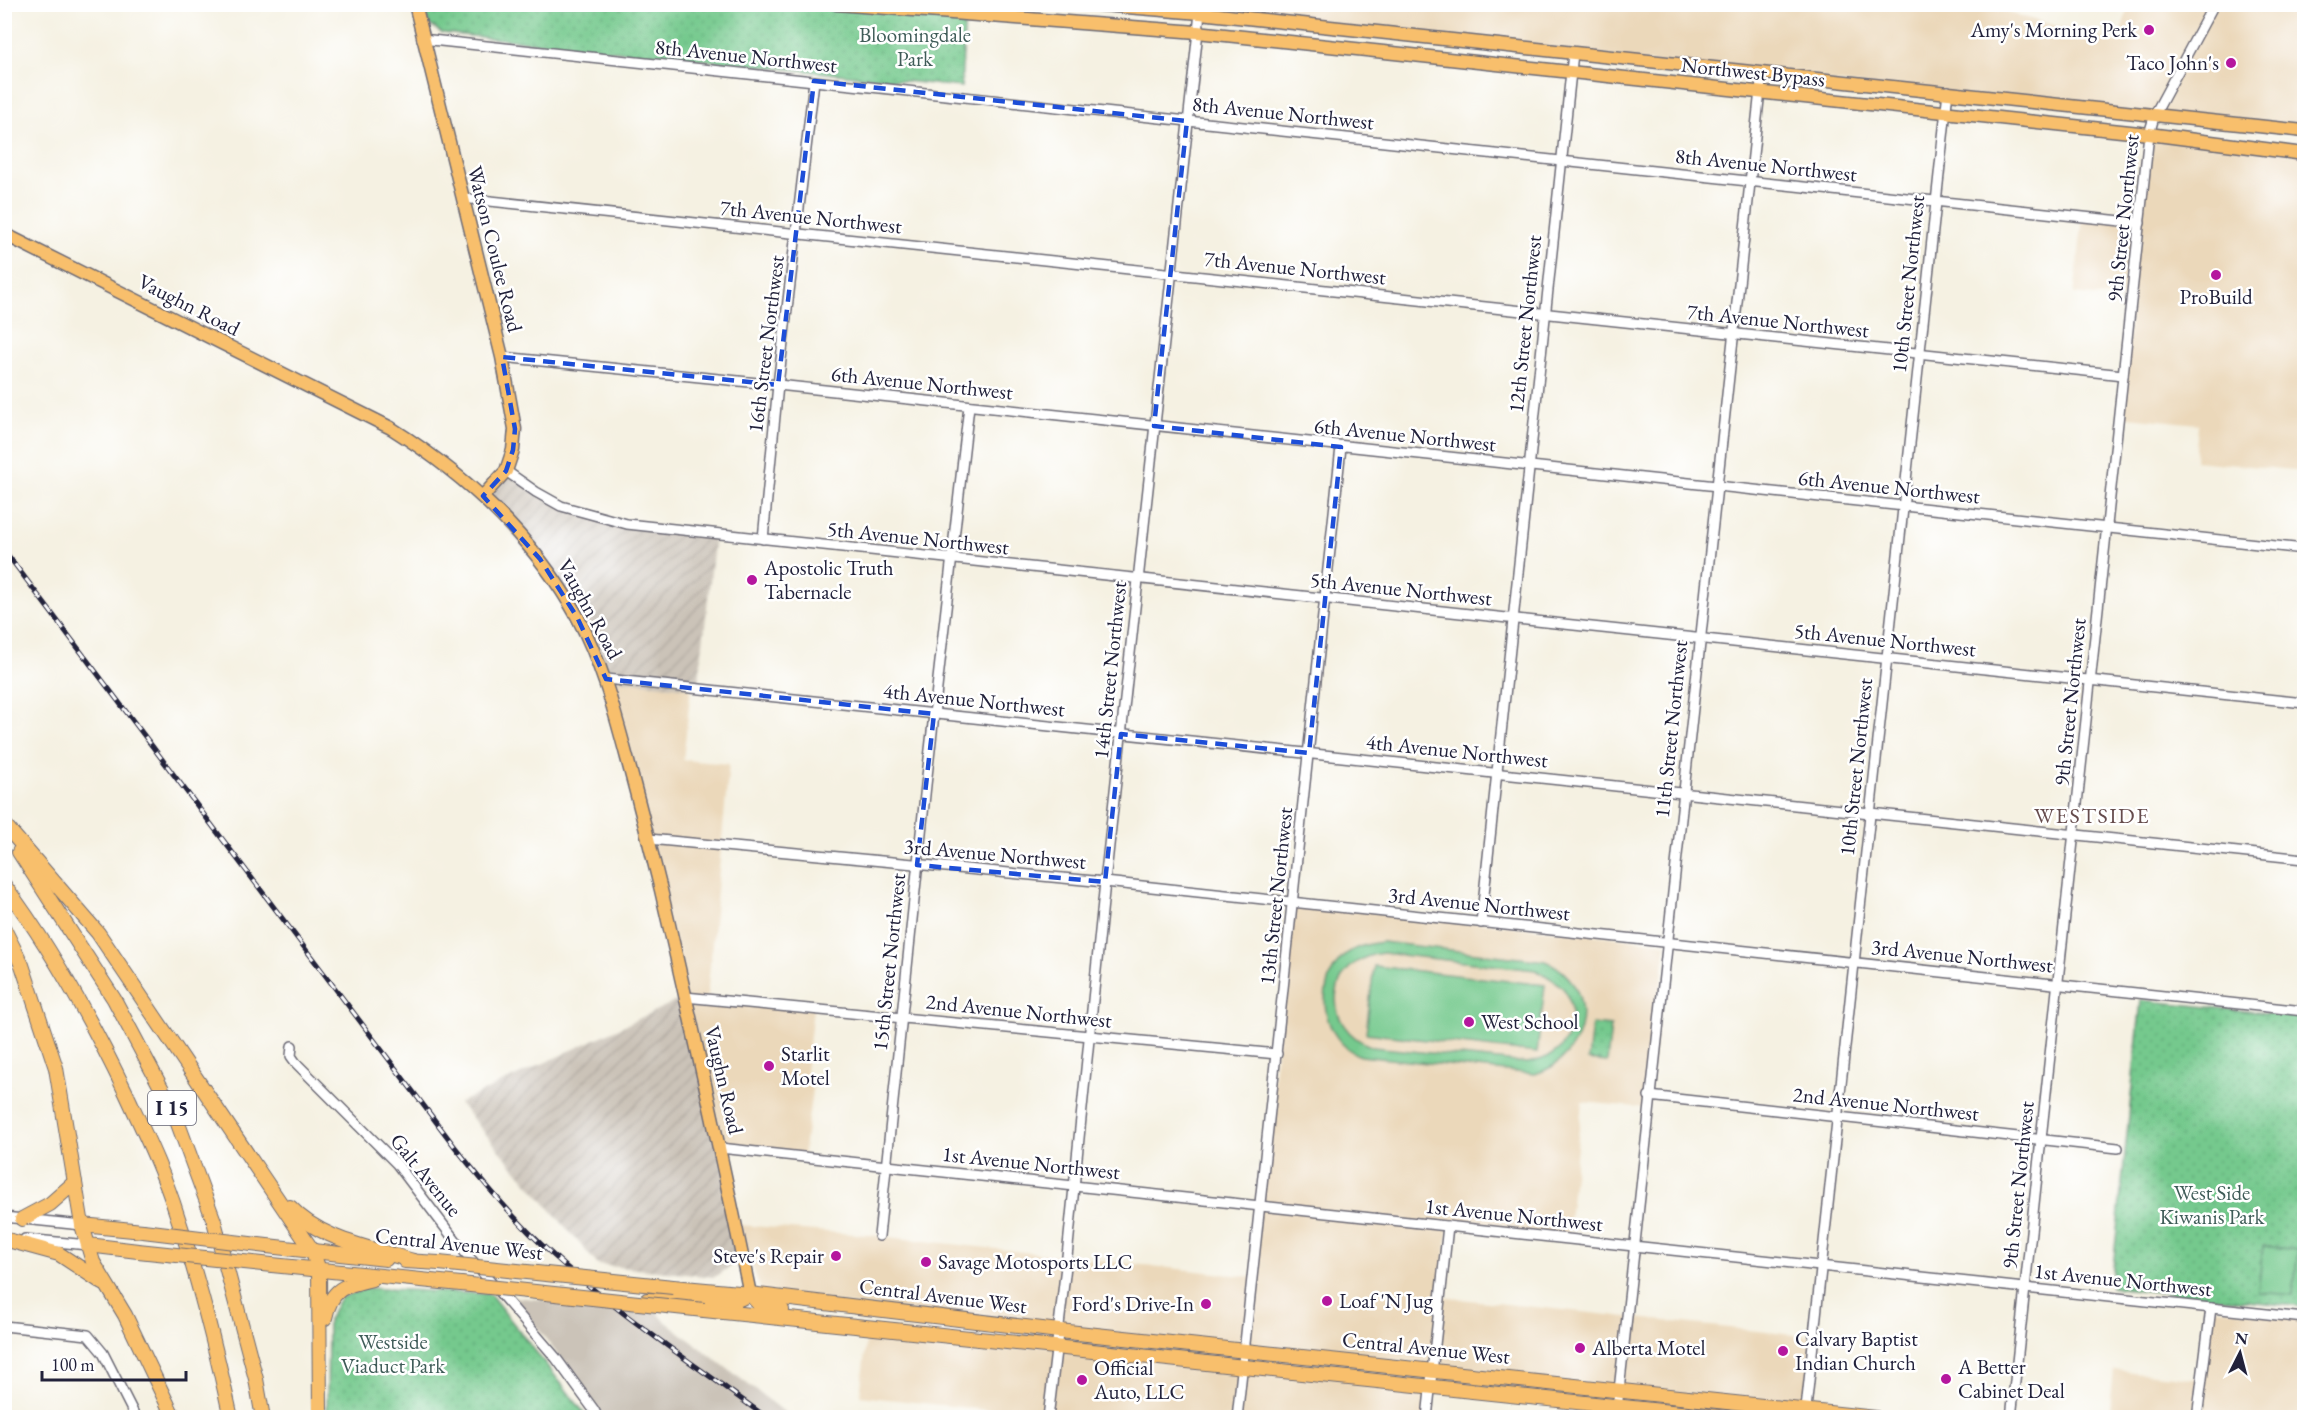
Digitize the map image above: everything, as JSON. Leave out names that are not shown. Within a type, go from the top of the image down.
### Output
[{"type":"highway","points":[[4,824],[98,933],[312,1250],[319,1270],[320,1418]]},
{"type":"highway","name":"I 15","points":[[4,831],[114,999],[173,1110],[214,1221],[256,1379],[263,1418]]},
{"type":"highway","name":"I 15","points":[[4,885],[29,918],[78,998],[141,1125],[177,1213],[215,1348],[231,1418]]},
{"type":"highway","points":[[4,929],[22,965],[56,1068],[82,1225],[93,1262],[125,1315],[174,1418]]},
{"type":"highway","points":[[259,1172],[296,1213],[319,1229],[340,1239],[413,1261]]},
{"type":"highway","points":[[22,1219],[50,1204],[75,1182]]},
{"type":"highway","name":"Central Avenue West","points":[[82,1225],[267,1246],[750,1294],[1059,1331],[1618,1390],[1806,1414],[1876,1418]]},
{"type":"highway","points":[[4,1238],[59,1254],[108,1287]]},
{"type":"highway","name":"Central Avenue West","points":[[88,1245],[621,1301],[702,1305],[1057,1348],[1430,1387],[1616,1412],[1728,1418]]},
{"type":"highway","points":[[320,1340],[328,1301],[344,1286],[381,1276]]},
{"type":"highway","points":[[702,1305],[733,1302],[750,1294],[756,1302],[769,1307],[868,1326]]},
{"type":"main road","name":"Watson Coulee Road","points":[[415,4],[502,357],[515,429],[513,450],[507,471]]},
{"type":"main road","name":"Northwest Bypass","points":[[836,4],[1197,32],[1572,71],[1945,114],[2149,134],[2304,154]]},
{"type":"main road","name":"Northwest Bypass","points":[[1090,4],[1200,13],[1948,91],[2304,131]]},
{"type":"main road","name":"Vaughn Road","points":[[4,234],[391,428],[419,446],[483,496],[540,559],[577,617],[606,679],[649,839],[720,1148],[750,1294]]},
{"type":"main road","points":[[483,496],[507,471]]},
{"type":"street","name":"9th Street Northwest","points":[[2012,1418],[2149,134],[2155,114],[2214,4]]},
{"type":"street","name":"14th Street Northwest","points":[[1048,1418],[1075,1186],[1105,882],[1200,13]]},
{"type":"street","name":"8th Avenue Northwest","points":[[422,39],[2140,223]]},
{"type":"street","name":"12th Street Northwest","points":[[1481,923],[1573,52]]},
{"type":"street","name":"11th Street Northwest","points":[[1616,1412],[1762,72]]},
{"type":"street","name":"16th Street Northwest","points":[[763,539],[778,385],[814,81]]},
{"type":"street","name":"10th Street Northwest","points":[[1806,1414],[1820,1266],[1948,91]]},
{"type":"street","name":"7th Avenue Northwest","points":[[462,198],[1732,333],[1918,355],[2123,375]]},
{"type":"street","name":"6th Avenue Northwest","points":[[502,357],[2304,549]]},
{"type":"street","name":"15th Street Northwest","points":[[879,1236],[917,865],[969,406]]},
{"type":"street","name":"13th Street Northwest","points":[[1236,1418],[1261,1206],[1341,447]]},
{"type":"street","name":"5th Avenue Northwest","points":[[507,471],[536,492],[561,506],[627,524],[2304,703]]},
{"type":"street","name":"4th Avenue Northwest","points":[[606,679],[2304,859]]},
{"type":"street","name":"3rd Avenue Northwest","points":[[649,839],[1105,882],[2304,1011]]},
{"type":"street","name":"2nd Avenue Northwest","points":[[685,997],[1277,1054]]},
{"type":"street","name":"Galt Avenue","points":[[292,1046],[291,1056],[296,1064],[398,1164],[458,1242],[556,1358],[598,1418]]},
{"type":"street","name":"2nd Avenue Northwest","points":[[1649,1096],[2118,1148]]},
{"type":"street","name":"1st Avenue Northwest","points":[[720,1148],[2304,1318]]},
{"type":"street","name":"Central Avenue West","points":[[4,1217],[82,1225]]},
{"type":"street","points":[[1427,1418],[1448,1226]]},
{"type":"street","name":"Central Avenue West","points":[[4,1238],[88,1245]]},
{"type":"street","points":[[2198,1418],[2211,1308]]},
{"type":"street","points":[[4,1326],[88,1335],[103,1353],[136,1418]]},
{"type":"highlighted area","points":[[814,81],[1187,121],[1154,426],[1341,447],[1309,753],[1121,734],[1105,882],[917,865],[934,714],[606,679],[577,617],[540,559],[483,496],[506,471],[513,450],[515,429],[502,357],[778,385]]},
{"type":"shaded area","points":[[1976,4],[2118,43],[2129,5],[2304,5],[2304,131],[1093,5]]},
{"type":"shaded area","points":[[2149,134],[2304,154],[2304,471],[2195,461],[2198,424],[2119,416],[2132,300],[2074,294],[2083,217],[2140,223]]},
{"type":"shaded area","points":[[506,471],[536,492],[596,517],[715,534],[698,689],[606,679],[577,617],[483,496]]},
{"type":"shaded area","points":[[606,679],[691,688],[683,760],[729,764],[707,998],[813,1009],[805,1080],[813,1082],[803,1157],[720,1148]]},
{"type":"shaded area","points":[[1293,902],[1666,943],[1648,1108],[1582,1102],[1567,1239],[1448,1226],[1441,1297],[1813,1337],[1806,1410],[762,1295],[739,1225],[879,1236],[1252,1277]]},
{"type":"shaded area","points":[[685,997],[743,1258],[714,1277],[598,1265],[459,1103]]},
{"type":"shaded area","points":[[514,1297],[656,1311],[665,1321],[791,1417],[605,1417]]},
{"type":"shaded area","points":[[2211,1308],[2304,1318],[2304,1417],[2109,1418],[2114,1370],[2202,1379]]},
{"type":"shaded area","points":[[868,1326],[1430,1387],[1427,1418],[1057,1418],[860,1396]]},
{"type":"green space","name":"Bloomingdale Park","points":[[793,4],[965,14],[961,87],[442,33],[428,24],[423,5]]},
{"type":"green space","points":[[1382,942],[1546,961],[1563,972],[1575,987],[1581,1003],[1581,1020],[1577,1038],[1568,1053],[1553,1066],[1535,1074],[1360,1056],[1337,1038],[1330,1025],[1325,997],[1334,969],[1343,957],[1356,948]],"holes":[[[1383,953],[1535,970],[1556,982],[1566,992],[1569,998],[1571,1020],[1568,1035],[1561,1047],[1550,1055],[1532,1062],[1373,1047],[1356,1038],[1344,1025],[1337,1010],[1336,995],[1341,980],[1350,968],[1364,958]]]},
{"type":"green space","points":[[1374,966],[1545,985],[1537,1053],[1366,1033]]},
{"type":"green space","name":"West Side Kiwanis Park","points":[[2141,1000],[2304,1017],[2304,1307],[2111,1287]]},
{"type":"green space","points":[[1592,1024],[1611,1026],[1607,1062],[1588,1060]]},
{"type":"green space","points":[[2263,1246],[2298,1250],[2293,1295],[2258,1292]]},
{"type":"green space","name":"Westside Viaduct Park","points":[[367,1288],[490,1294],[582,1410],[585,1417],[327,1418],[328,1320],[340,1298]]},
{"type":"railway","points":[[4,550],[455,1147],[501,1203],[526,1230],[578,1277],[658,1339],[767,1418]]},
{"type":"place","name":"Amy's Morning Perk","points":[[2149,30]]},
{"type":"place","name":"Taco John's","points":[[2231,63]]},
{"type":"place","name":"ProBuild","points":[[2216,275]]},
{"type":"place","name":"Apostolic Truth Tabernacle","points":[[752,580]]},
{"type":"place","name":"West School","points":[[1469,1022]]},
{"type":"place","name":"Starlit Motel","points":[[769,1066]]},
{"type":"place","name":"Steve's Repair","points":[[836,1256]]},
{"type":"place","name":"Savage Motosports LLC","points":[[926,1262]]},
{"type":"place","name":"Loaf 'N Jug","points":[[1327,1301]]},
{"type":"place","name":"Ford's Drive-In","points":[[1206,1304]]},
{"type":"place","name":"Alberta Motel","points":[[1580,1348]]},
{"type":"place","name":"Calvary Baptist Indian Church","points":[[1783,1351]]},
{"type":"place","name":"A Better Cabinet Deal","points":[[1946,1379]]},
{"type":"place","name":"Official Auto, LLC","points":[[1082,1380]]},
{"type":"district","name":"WESTSIDE","points":[[2092,815]]}]
